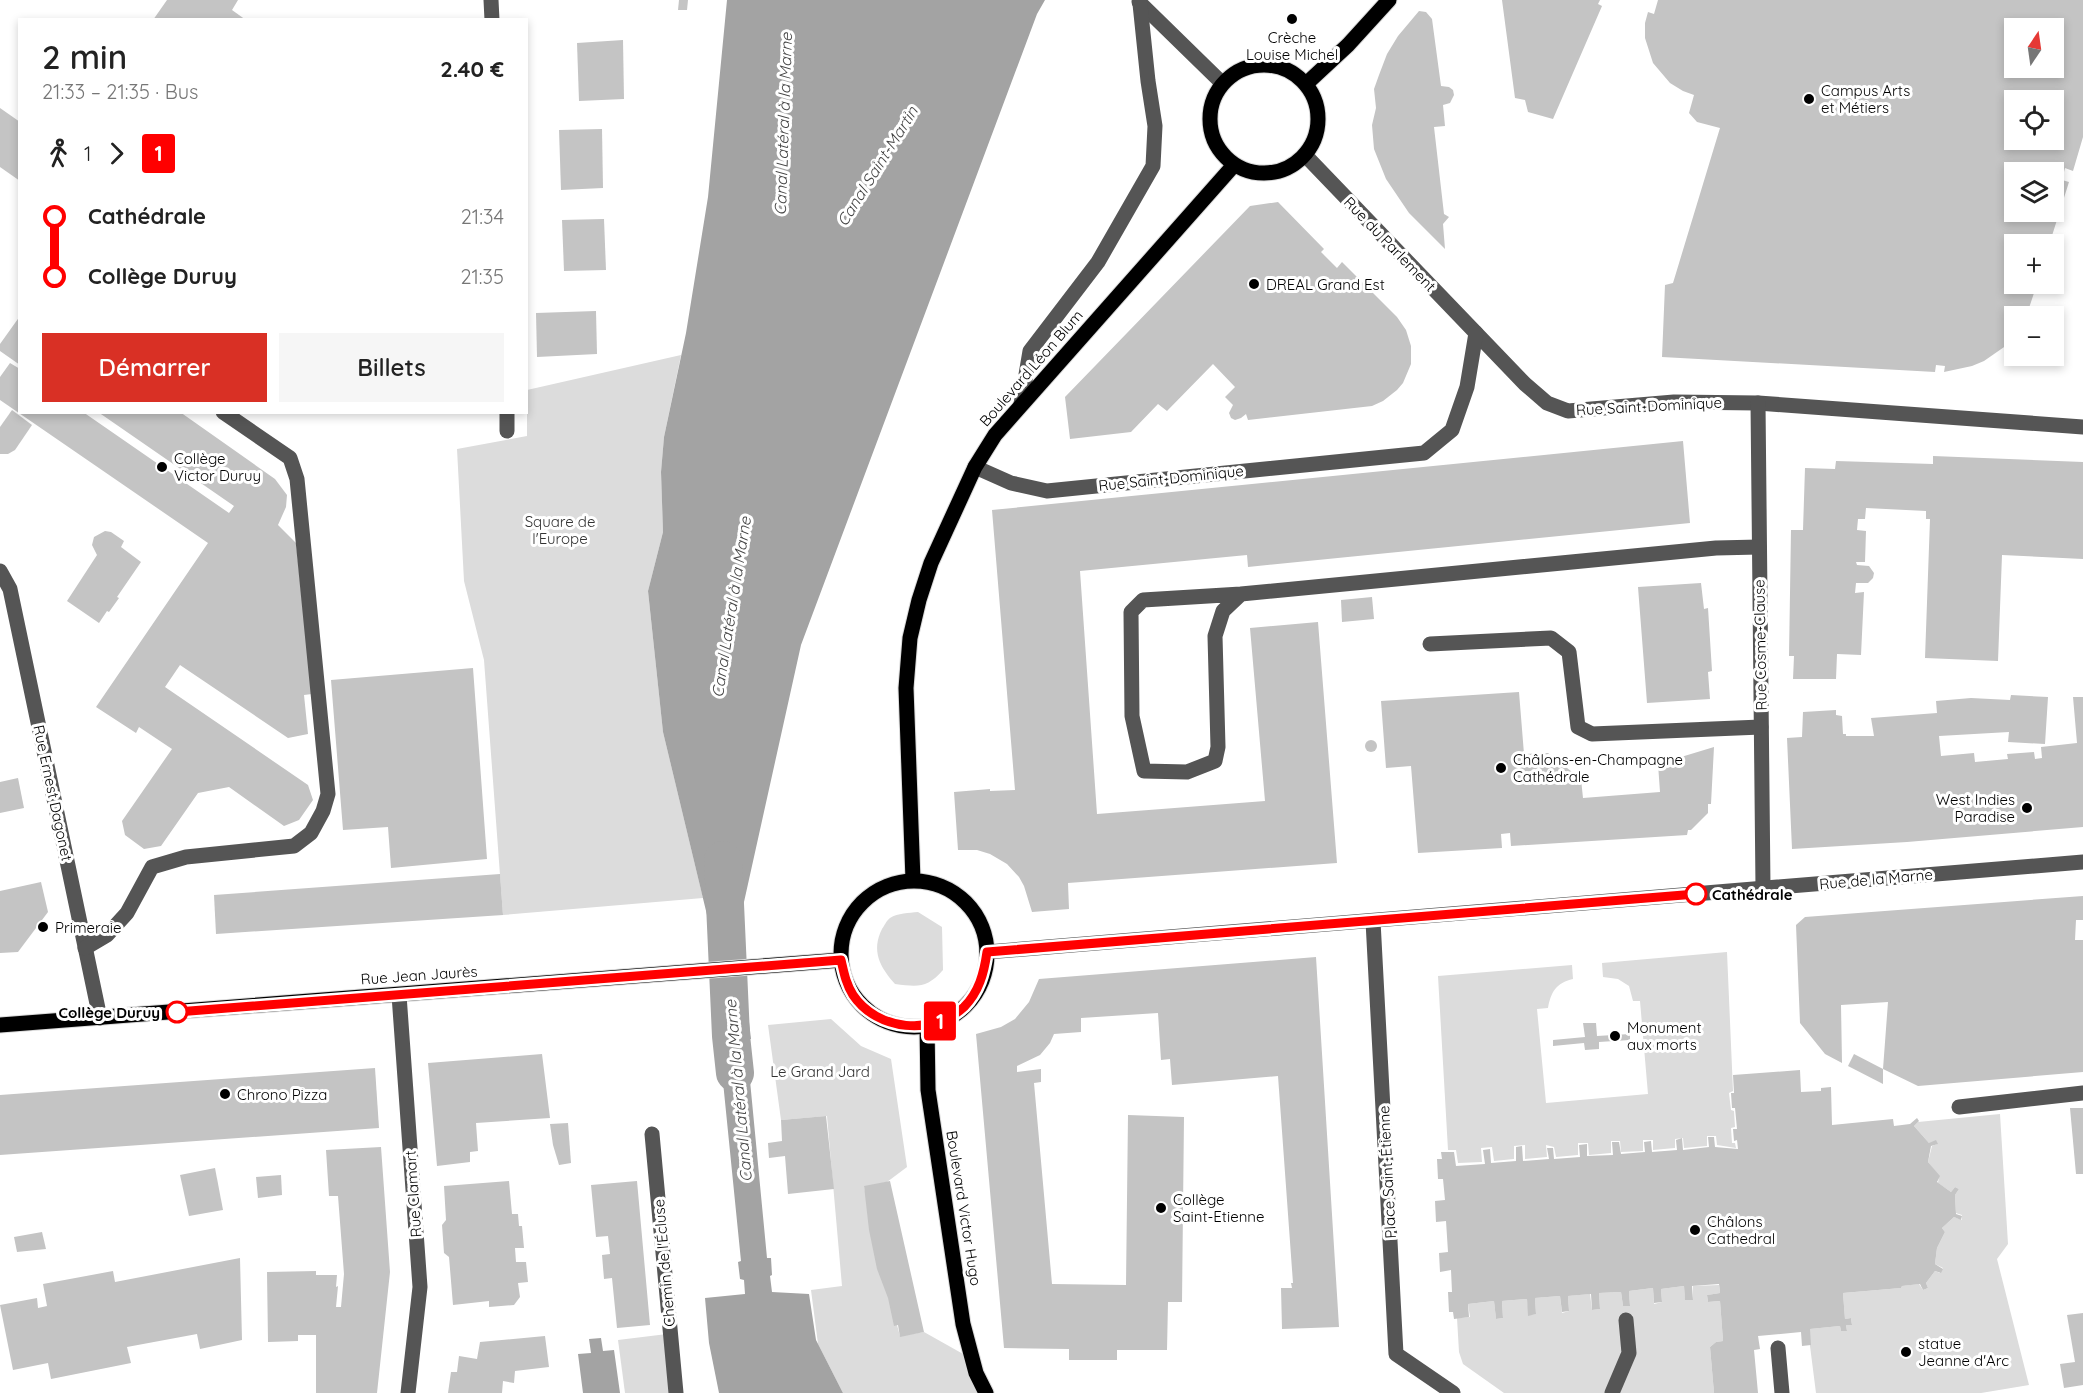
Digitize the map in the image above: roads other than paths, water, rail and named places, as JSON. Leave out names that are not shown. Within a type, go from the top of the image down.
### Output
[{"type":"main road","points":[[1306,84],[1348,45],[1389,0]]},
{"type":"main road","points":[[1255,64],[1274,65],[1292,71],[1306,84],[1314,97],[1318,112],[1318,127],[1305,155],[1293,165],[1279,171],[1256,172],[1234,165],[1220,152],[1211,135],[1209,117],[1212,98],[1222,83],[1237,70],[1255,64]]},
{"type":"main road","name":"Boulevard Léon Blum","points":[[914,880],[906,688],[910,638],[931,563],[975,467],[995,435],[1234,165]]},
{"type":"main road","points":[[914,880],[936,884],[956,894],[972,910],[983,930],[987,952],[984,973],[976,992],[963,1007],[946,1019],[927,1025],[905,1026],[884,1020],[867,1010],[849,988],[841,960],[842,936],[857,908],[868,896],[890,884],[914,880]]},
{"type":"main road","name":"Rue Jean Jaurès","points":[[0,1026],[841,960]]},
{"type":"main road","name":"Boulevard Victor Hugo","points":[[927,1025],[928,1090],[963,1324],[976,1373],[986,1393]]},
{"type":"street","points":[[491,0],[492,18]]},
{"type":"street","points":[[1138,2],[1222,83]]},
{"type":"street","points":[[1021,405],[1030,351],[1098,262],[1154,166],[1155,126],[1138,2]]},
{"type":"street","name":"Rue du Parlement","points":[[1305,155],[1476,333]]},
{"type":"street","name":"Rue Saint-Dominique","points":[[1476,333],[1525,384],[1547,403],[1569,411],[1674,402],[1758,403],[2083,427]]},
{"type":"street","name":"Rue Saint-Dominique","points":[[975,467],[1011,483],[1047,491],[1424,453],[1452,430],[1467,387],[1476,333]]},
{"type":"street","name":"Rue Cosme-Clause","points":[[1758,403],[1763,888]]},
{"type":"street","points":[[85,948],[107,935],[127,913],[152,867],[186,857],[294,846],[311,833],[323,810],[328,794],[297,479],[290,458],[226,414]]},
{"type":"street","points":[[507,414],[507,432]]},
{"type":"street","points":[[1241,594],[1223,611],[1215,636],[1218,747],[1215,761],[1187,772],[1144,771],[1132,716],[1131,612],[1143,600],[1241,594],[1716,548],[1759,547]]},
{"type":"street","name":"Rue Ernest Dagonet","points":[[0,571],[10,589],[100,1018]]},
{"type":"street","points":[[1430,644],[1551,638],[1569,652],[1578,727],[1592,734],[1761,727]]},
{"type":"street","name":"Rue de la Marne","points":[[987,952],[2083,862]]},
{"type":"street","name":"Place Saint-Étienne","points":[[1373,921],[1396,1354],[1453,1393]]},
{"type":"street","name":"Rue Clamart","points":[[399,995],[420,1287],[408,1393]]},
{"type":"street","points":[[1959,1107],[2083,1093]]},
{"type":"street","name":"Chemin de l'Écluse","points":[[652,1134],[676,1393]]},
{"type":"street","points":[[1612,1393],[1629,1353],[1626,1320]]},
{"type":"street","points":[[1778,1348],[1782,1393]]},
{"type":"water","name":"Canal Saint-Martin","points":[[727,0],[1045,0],[1037,14],[801,645],[742,911],[707,915],[663,732],[648,591],[663,532],[661,472],[664,437],[686,333],[708,197]]},
{"type":"water","points":[[749,1022],[751,1039],[746,1039],[767,1258],[771,1258],[772,1292],[809,1294],[816,1340],[843,1393],[719,1393],[709,1343],[705,1298],[745,1294],[744,1280],[740,1279],[738,1262],[741,1261],[719,1042],[717,1042],[715,1025]]},
{"type":"water","points":[[601,1338],[603,1351],[614,1350],[620,1393],[583,1393],[578,1354],[591,1353],[589,1339]]},
{"type":"waterway","name":"Canal Latéral à la Marne","points":[[723,860],[731,1036],[735,1073]]},
{"type":"place","name":"Crèche Louise Michel","points":[[1292,19]]},
{"type":"place","name":"Campus Arts et Métiers","points":[[1809,99]]},
{"type":"place","name":"DREAL Grand Est","points":[[1254,284]]},
{"type":"place","name":"Collège Victor Duruy","points":[[162,467]]},
{"type":"place","name":"Châlons-en-Champagne Cathédrale","points":[[1501,768]]},
{"type":"place","name":"West Indies Paradise","points":[[2027,808]]},
{"type":"place","name":"Cathédrale","points":[[1696,894]]},
{"type":"place","name":"Primeraie","points":[[43,927]]},
{"type":"place","name":"Collège Duruy","points":[[177,1012]]},
{"type":"place","name":"Monument aux morts","points":[[1615,1036]]},
{"type":"place","name":"Chrono Pizza","points":[[225,1094]]},
{"type":"place","name":"Collège Saint-Etienne","points":[[1161,1208]]},
{"type":"place","name":"Châlons Cathedral","points":[[1695,1230]]},
{"type":"place","name":"statue Jeanne d'Arc","points":[[1906,1352]]},
{"type":"park label","name":"Square de l'Europe","points":[[560,530]]},
{"type":"park label","name":"Le Grand Jard","points":[[820,1071]]}]
